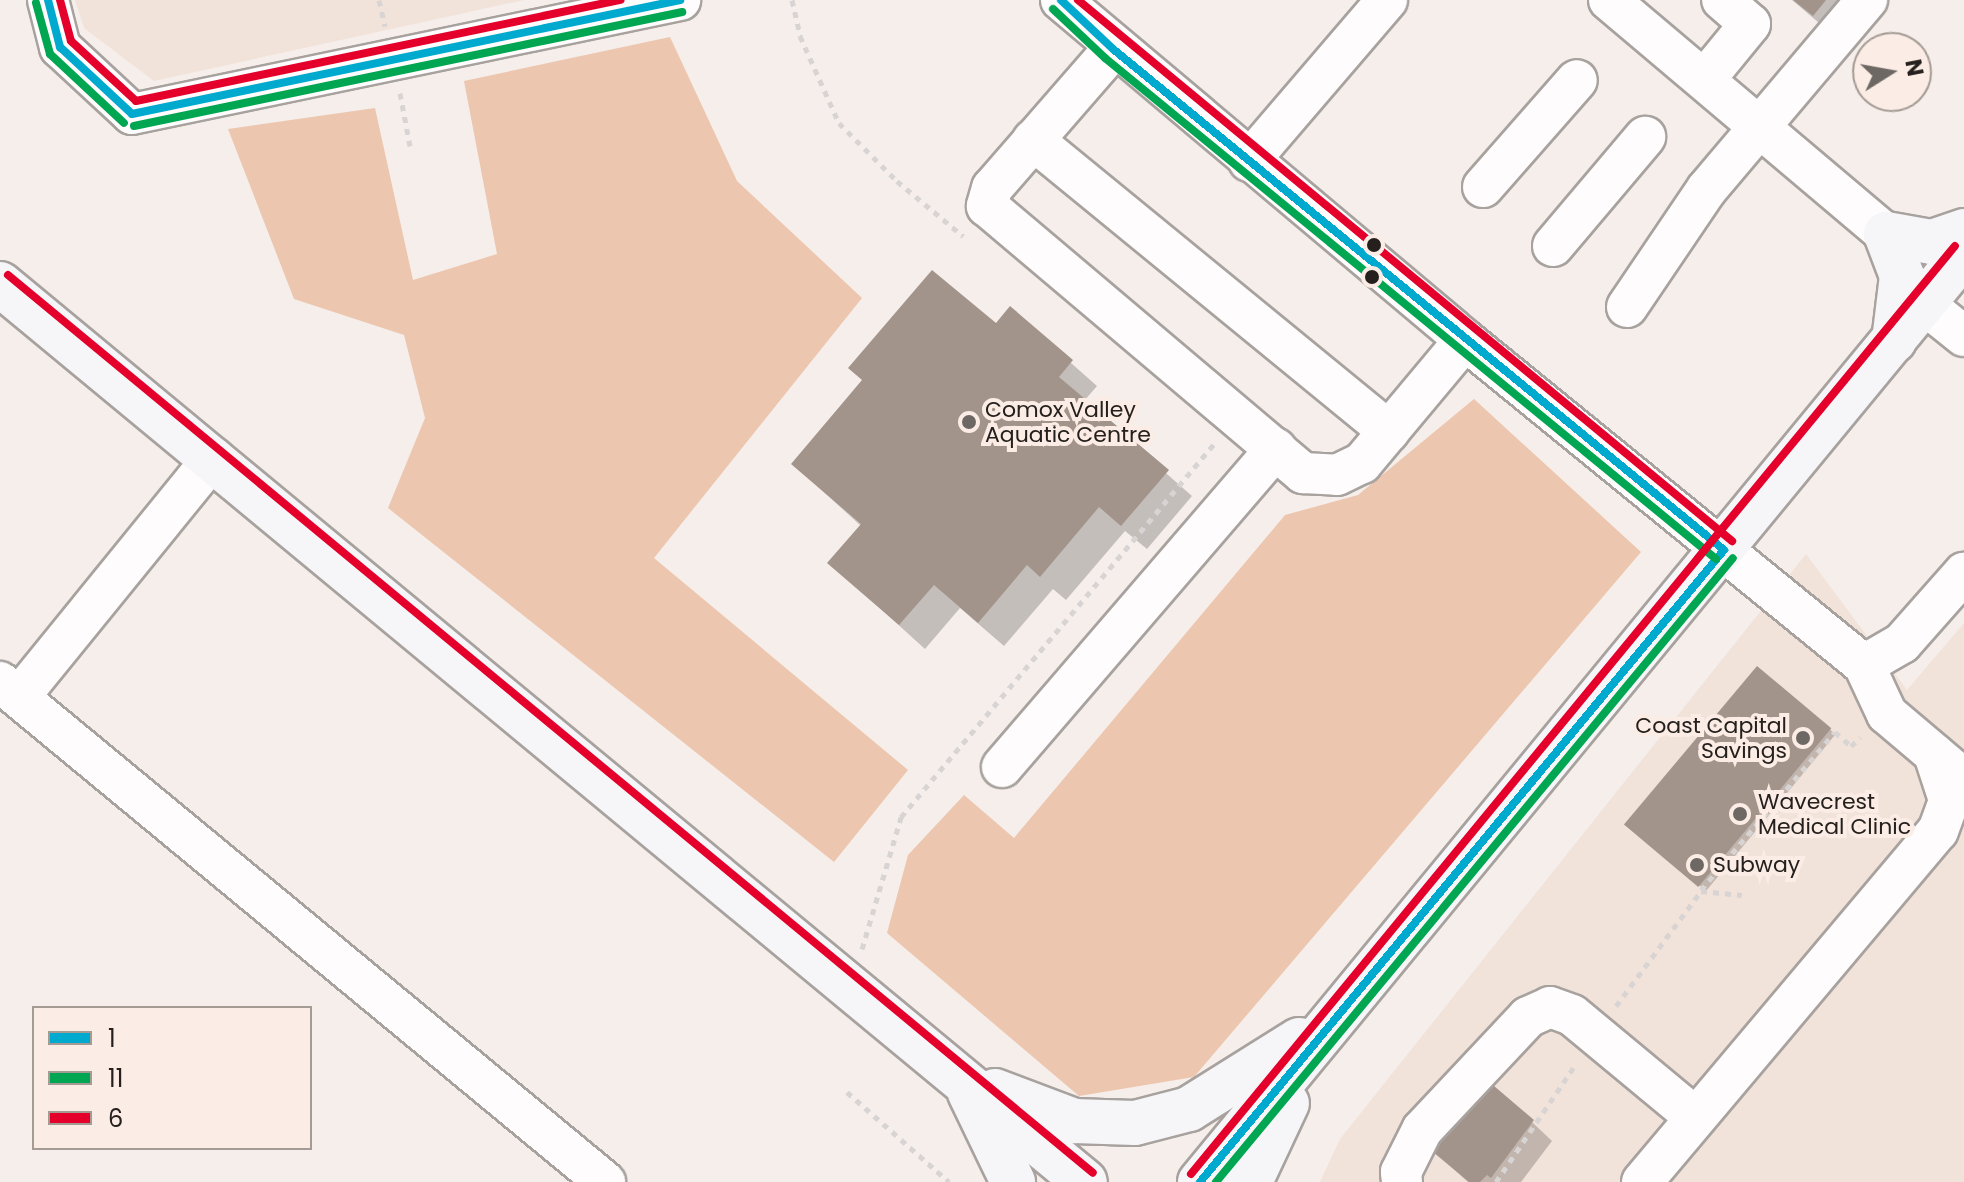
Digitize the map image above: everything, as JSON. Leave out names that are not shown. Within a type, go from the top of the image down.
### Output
[{"type":"main road","points":[[1886,234],[1932,242],[1964,231]]},
{"type":"main road","points":[[1886,234],[1902,276],[1894,341]]},
{"type":"main road","points":[[1200,1182],[1328,1022],[1724,550],[1964,254]]},
{"type":"main road","points":[[0,284],[851,984],[1085,1182]]},
{"type":"main road","points":[[964,1080],[1074,1121],[1135,1123],[1189,1109],[1328,1022]]},
{"type":"main road","points":[[1250,1182],[1328,1022]]},
{"type":"main road","points":[[964,1080],[1013,1182]]},
{"type":"street","points":[[48,0],[60,47],[132,114],[511,16],[680,0]]},
{"type":"street","points":[[1061,0],[1113,49],[1864,665],[1887,714],[1949,767],[1951,824],[1642,1182]]},
{"type":"street","points":[[1249,161],[1387,0]]},
{"type":"street","points":[[1609,0],[1886,234]]},
{"type":"street","points":[[1705,79],[1750,24],[1722,0]]},
{"type":"street","points":[[1627,307],[1707,189],[1763,127],[1867,0]]},
{"type":"street","points":[[1113,49],[992,188],[987,206],[1303,473],[1337,475],[1362,463],[1465,340]]},
{"type":"street","points":[[1483,187],[1577,80]]},
{"type":"street","points":[[1553,246],[1645,137]]},
{"type":"street","points":[[1033,140],[1389,431]]},
{"type":"street","points":[[1924,304],[1964,336]]},
{"type":"street","points":[[1002,767],[1276,449]]},
{"type":"street","points":[[213,458],[10,690],[605,1182]]},
{"type":"street","points":[[1864,665],[1902,643],[1964,573]]},
{"type":"street","points":[[1402,1182],[1401,1172],[1422,1130],[1528,1017],[1550,1007],[1572,1015],[1695,1117]]},
{"type":"path","points":[[792,0],[800,36],[839,123],[897,181],[970,242]]},
{"type":"path","points":[[851,984],[901,817],[1215,443],[1203,433]]},
{"type":"path","points":[[1701,891],[1835,732],[1851,746],[1887,714]]},
{"type":"path","points":[[847,1092],[949,1182]]},
{"type":"shaded area","points":[[75,0],[524,0],[154,81],[84,28]]},
{"type":"shaded area","points":[[670,37],[737,181],[862,298],[654,558],[908,770],[834,862],[388,508],[425,418],[404,335],[294,299],[228,129],[375,108],[413,280],[497,254],[464,81]]},
{"type":"shaded area","points":[[1474,399],[1641,552],[1194,1077],[1079,1096],[887,933],[908,855],[964,795],[1014,838],[1285,515],[1358,495]]},
{"type":"shaded area","points":[[1806,554],[1907,690],[1964,623],[1964,1182],[1320,1182],[1340,1139]]},
{"type":"building","points":[[1793,0],[1826,0],[1813,16]]},
{"type":"building","name":"Comox Valley Aquatic Centre","points":[[932,270],[996,323],[1010,306],[1073,360],[1059,377],[1169,470],[1121,526],[1099,507],[1040,577],[1027,565],[978,623],[934,585],[899,625],[827,563],[861,524],[791,464],[862,380],[848,368]]},
{"type":"building","points":[[1757,666],[1831,728],[1698,887],[1624,825]]},
{"type":"building","points":[[1480,1074],[1534,1120],[1491,1178],[1487,1175],[1480,1182],[1469,1182],[1421,1142]]},
{"type":"transit line","name":"1","points":[[48,0],[60,47],[132,114]]},
{"type":"transit line","name":"6","points":[[60,0],[71,41],[136,101],[621,0]]},
{"type":"transit line","name":"1","points":[[132,114],[680,0]]},
{"type":"transit line","name":"1","points":[[1061,0],[1113,49],[1724,550]]},
{"type":"transit line","name":"6","points":[[1078,0],[1732,541]]},
{"type":"transit line","name":"11","points":[[36,3],[50,54],[124,123]]},
{"type":"transit line","name":"11","points":[[1053,9],[1105,58],[1716,559]]},
{"type":"transit line","name":"11","points":[[134,126],[682,12]]},
{"type":"transit line","name":"6","points":[[1191,1174],[1955,246]]},
{"type":"transit line","name":"6","points":[[8,275],[1093,1173]]},
{"type":"transit line","name":"1","points":[[1200,1182],[1724,550]]},
{"type":"transit line","name":"11","points":[[1216,1182],[1733,558]]},
{"type":"place","name":"Comox Valley Aquatic Centre","points":[[969,422]]},
{"type":"place","name":"Coast Capital Savings","points":[[1803,738]]},
{"type":"place","name":"Wavecrest Medical Clinic","points":[[1740,814]]},
{"type":"place","name":"Subway","points":[[1697,865]]}]
